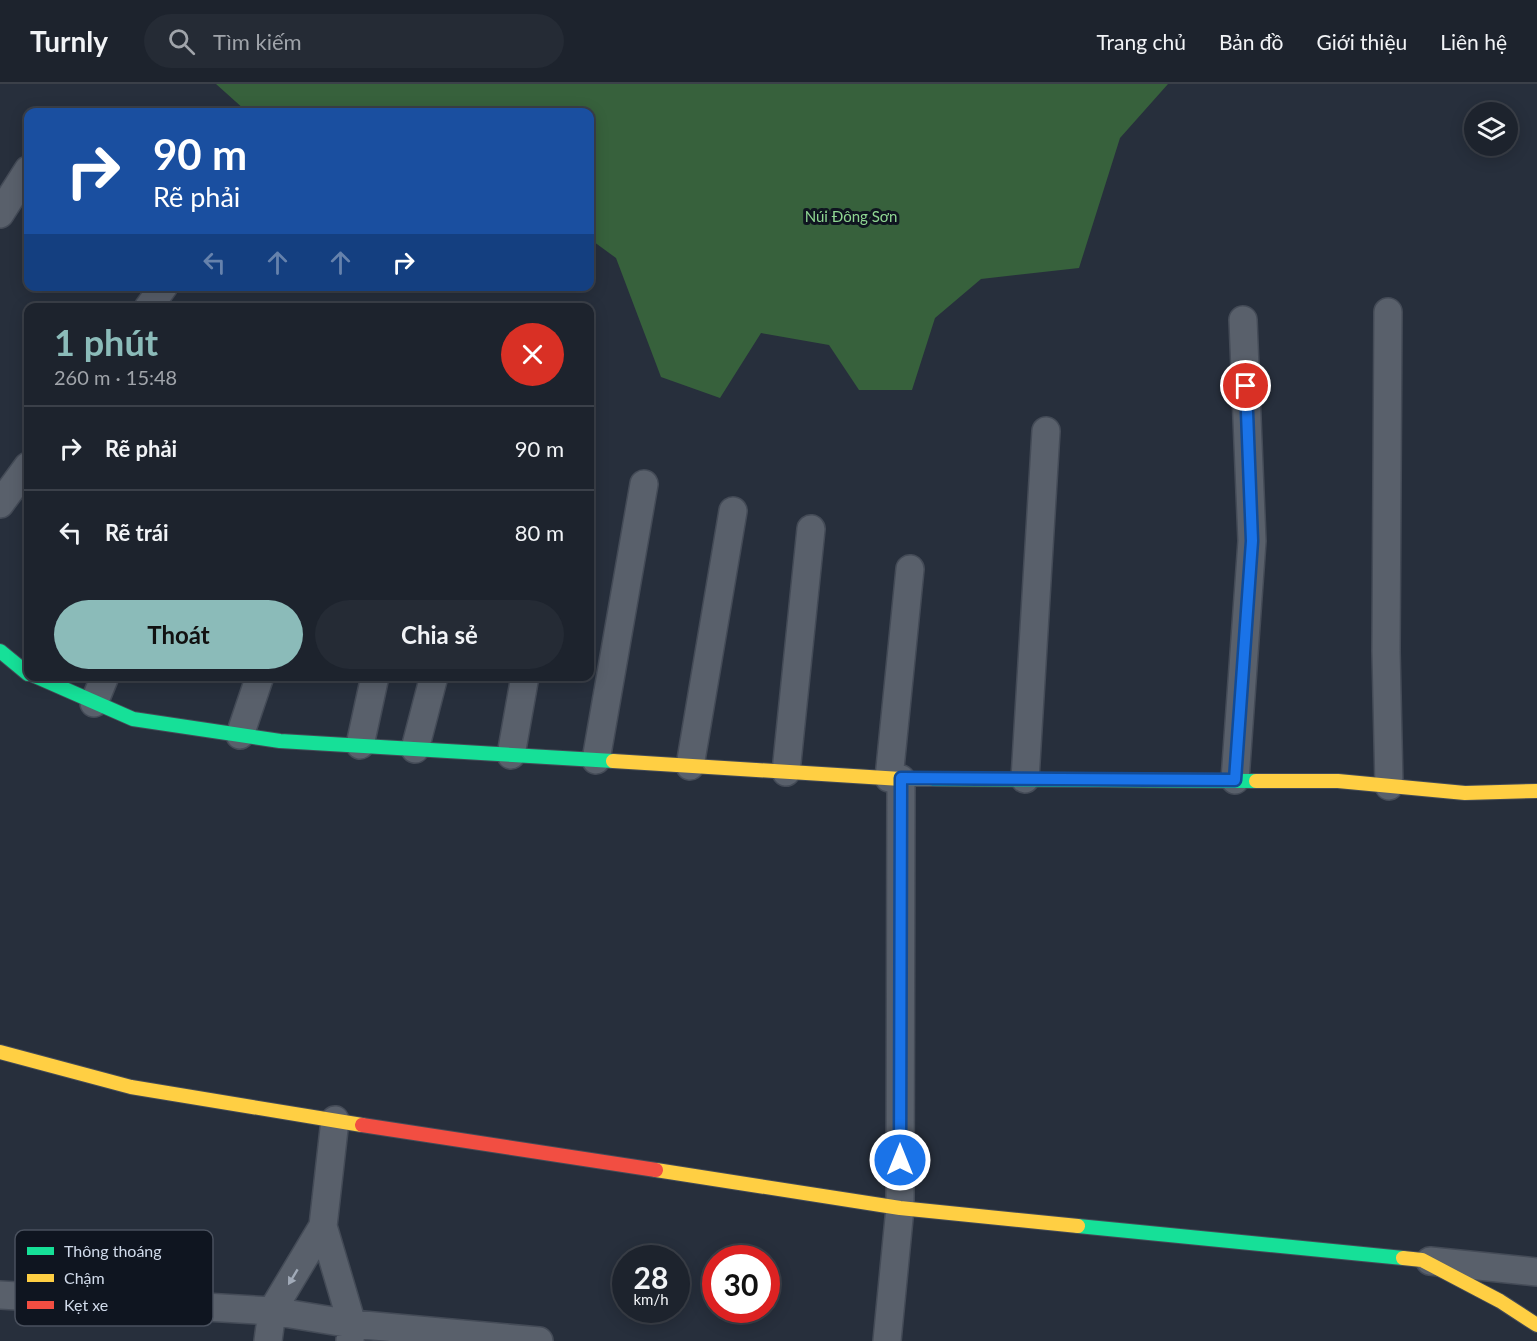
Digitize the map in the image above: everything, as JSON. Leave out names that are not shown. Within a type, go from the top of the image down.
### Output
[{"type":"street","points":[[0,214],[24,176]]},
{"type":"street","points":[[1388,312],[1386,651],[1389,786]]},
{"type":"street","points":[[1235,780],[1252,541],[1243,320]]},
{"type":"street","points":[[1025,779],[1046,431]]},
{"type":"street","points":[[0,504],[24,471]]},
{"type":"street","points":[[596,760],[644,484]]},
{"type":"street","points":[[690,766],[733,511]]},
{"type":"street","points":[[786,772],[811,529]]},
{"type":"street","points":[[887,1341],[900,1208],[895,778],[910,569]]},
{"type":"street","points":[[0,651],[24,672]]},
{"type":"street","points":[[46,681],[133,719],[280,741],[895,778],[1338,781],[1465,793],[1537,791]]},
{"type":"street","points":[[94,703],[103,681]]},
{"type":"street","points":[[240,735],[258,681]]},
{"type":"street","points":[[360,745],[374,681]]},
{"type":"street","points":[[415,749],[433,681]]},
{"type":"street","points":[[511,754],[524,681]]},
{"type":"street","points":[[0,1052],[131,1087],[373,1127],[900,1208],[1537,1272]]},
{"type":"street","points":[[335,1120],[323,1226],[351,1332]]},
{"type":"street","points":[[268,1341],[273,1311],[323,1226]]},
{"type":"street","points":[[1422,1260],[1500,1301],[1537,1325]]},
{"type":"street","points":[[0,1295],[15,1296]]},
{"type":"street","points":[[213,1307],[273,1311],[351,1332],[539,1341]]},
{"type":"green space","name":"Núi Đông Sơn","points":[[216,84],[1168,84],[1120,138],[1079,268],[981,279],[935,318],[912,390],[859,390],[829,345],[761,333],[720,398],[661,377],[616,258],[594,242],[594,108],[243,108]]},
{"type":"traffic: fast","points":[[0,651],[24,671]]},
{"type":"traffic: fast","points":[[46,681],[133,719],[280,741],[613,761]]},
{"type":"traffic: fast","points":[[929,779],[1256,781]]},
{"type":"traffic: fast","points":[[1078,1226],[1403,1258]]},
{"type":"traffic: slow","points":[[613,761],[929,779]]},
{"type":"traffic: slow","points":[[1256,781],[1338,781],[1465,793],[1537,791]]},
{"type":"traffic: slow","points":[[0,1052],[131,1087],[362,1125]]},
{"type":"traffic: slow","points":[[656,1170],[900,1208],[1078,1226]]},
{"type":"traffic: slow","points":[[1403,1258],[1422,1260],[1500,1301],[1537,1325]]},
{"type":"traffic: jam","points":[[362,1125],[656,1170]]},
{"type":"route","points":[[900,1160],[901,778],[1235,780],[1252,541],[1246,386]]}]
